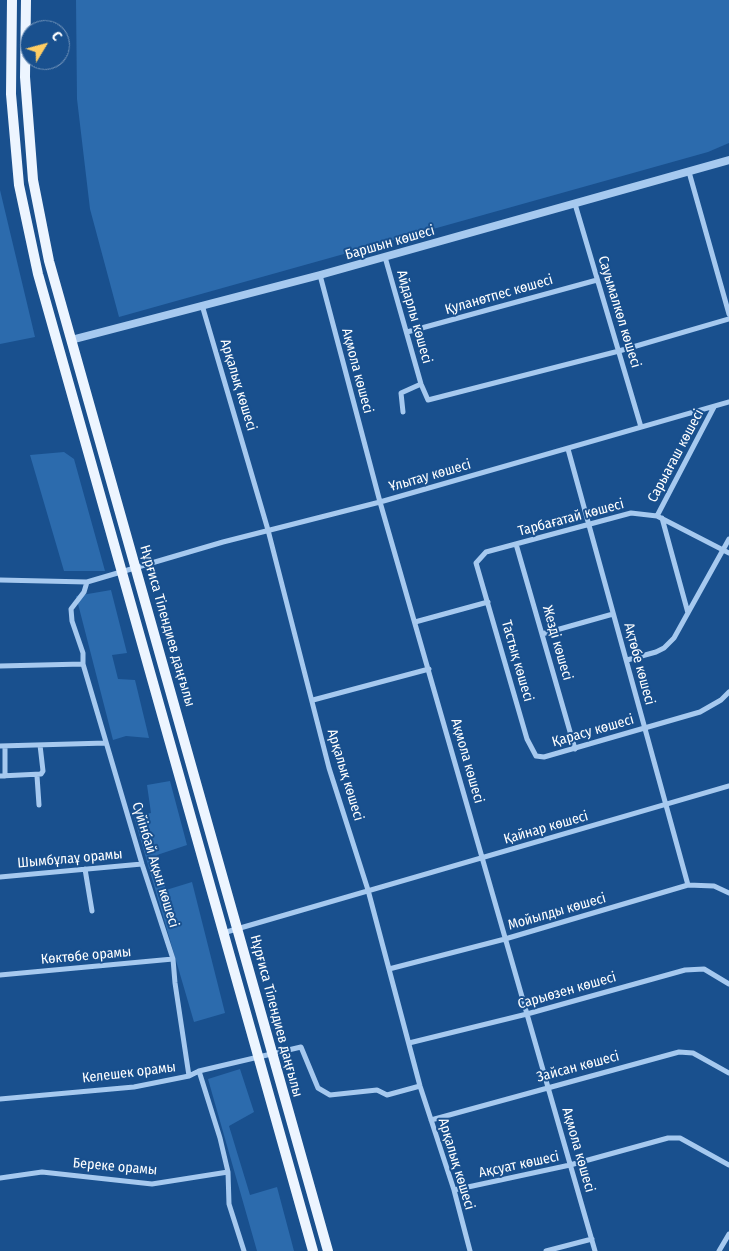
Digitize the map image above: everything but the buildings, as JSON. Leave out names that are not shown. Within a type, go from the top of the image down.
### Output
[{"type":"main road","name":"Нұрғиса Тілендиев даңғылы","points":[[12,0],[11,94],[19,185],[38,274],[313,1251]]},
{"type":"main road","name":"Нұрғиса Тілендиев даңғылы","points":[[26,0],[25,77],[34,180],[49,261],[328,1251]]},
{"type":"street","name":"Баршын көшесі","points":[[57,343],[320,276],[729,160]]},
{"type":"street","points":[[689,172],[729,314]]},
{"type":"street","name":"Сауымалкөл көшесі","points":[[575,204],[641,427]]},
{"type":"street","name":"Айдарлы көшесі","points":[[385,257],[421,384],[428,400],[619,351]]},
{"type":"street","name":"Ақмола көшесі","points":[[320,276],[380,502],[596,1251]]},
{"type":"street","name":"Қуланөтпес көшесі","points":[[407,332],[597,280]]},
{"type":"street","name":"Арқалық көшесі","points":[[202,305],[268,530],[329,768],[368,890],[420,1086],[454,1190],[470,1251]]},
{"type":"street","points":[[619,351],[729,319]]},
{"type":"street","name":"Айдарлы көшесі","points":[[404,412],[401,393],[421,384]]},
{"type":"street","name":"Ұлытау көшесі","points":[[0,580],[87,582],[136,566],[380,502],[729,402]]},
{"type":"street","name":"Сарыағаш көшесі","points":[[660,517],[714,407]]},
{"type":"street","name":"Ақтөбе көшесі","points":[[568,449],[688,885]]},
{"type":"street","name":"Тарбағатай көшесі","points":[[476,564],[486,552],[631,513],[660,517],[729,553]]},
{"type":"street","points":[[660,517],[688,613]]},
{"type":"street","points":[[627,660],[664,648],[674,638],[729,540]]},
{"type":"street","name":"Жезді көшесі","points":[[516,544],[575,749]]},
{"type":"street","name":"Тастық көшесі","points":[[476,564],[531,749],[536,756],[544,757]]},
{"type":"street","name":"Сүйінбай Ақын көшесі","points":[[87,582],[84,592],[73,606],[71,614],[83,653],[83,664],[106,743],[173,959],[190,1076]]},
{"type":"street","points":[[415,622],[488,602]]},
{"type":"street","points":[[542,634],[613,614]]},
{"type":"street","points":[[0,666],[83,664]]},
{"type":"street","points":[[313,700],[429,669]]},
{"type":"street","name":"Қарасу көшесі","points":[[544,757],[700,712],[721,700],[729,692]]},
{"type":"street","points":[[40,745],[43,771],[37,776],[3,776],[3,746],[106,743]]},
{"type":"street","points":[[37,776],[39,805]]},
{"type":"street","name":"Қайнар көшесі","points":[[223,933],[667,806],[729,786]]},
{"type":"street","name":"Шымбұлаұ орамы","points":[[0,877],[142,864]]},
{"type":"street","points":[[85,869],[92,911]]},
{"type":"street","name":"Мойылды көшесі","points":[[389,969],[505,939],[688,885],[714,886],[729,893]]},
{"type":"street","name":"Көктөбе орамы","points":[[0,975],[173,959]]},
{"type":"street","name":"Сарыөзен көшесі","points":[[409,1043],[527,1014],[685,970],[704,969],[729,984]]},
{"type":"street","points":[[259,1058],[301,1047],[318,1088],[330,1095],[377,1090],[387,1095],[420,1086]]},
{"type":"street","name":"Зайсан көшесі","points":[[431,1120],[548,1086],[679,1052],[693,1053],[729,1073]]},
{"type":"street","name":"Келешек орамы","points":[[0,1099],[134,1087],[190,1076],[199,1071],[259,1058]]},
{"type":"street","points":[[199,1071],[212,1109],[228,1172],[229,1204],[244,1251]]},
{"type":"street","name":"Ақсуат көшесі","points":[[454,1190],[570,1165],[668,1138],[680,1138],[729,1165]]},
{"type":"street","name":"Береке орамы","points":[[0,1178],[42,1172],[152,1184],[228,1172]]},
{"type":"street","points":[[719,1251],[729,1234]]},
{"type":"street","points":[[546,1251],[592,1239]]},
{"type":"shaded area","points":[[76,0],[729,0],[729,143],[708,152],[119,317],[90,209],[77,99]]},
{"type":"shaded area","points":[[0,190],[35,337],[0,344]]},
{"type":"shaded area","points":[[64,452],[74,459],[105,571],[64,571],[30,455]]},
{"type":"shaded area","points":[[111,590],[127,653],[112,655],[118,679],[135,680],[149,738],[126,736],[113,740],[76,596]]},
{"type":"shaded area","points":[[170,781],[187,845],[157,855],[166,890],[192,882],[225,1013],[194,1022],[134,817],[151,813],[147,785]]},
{"type":"shaded area","points":[[240,1069],[254,1112],[229,1126],[250,1195],[277,1187],[294,1251],[257,1251],[208,1079]]}]
